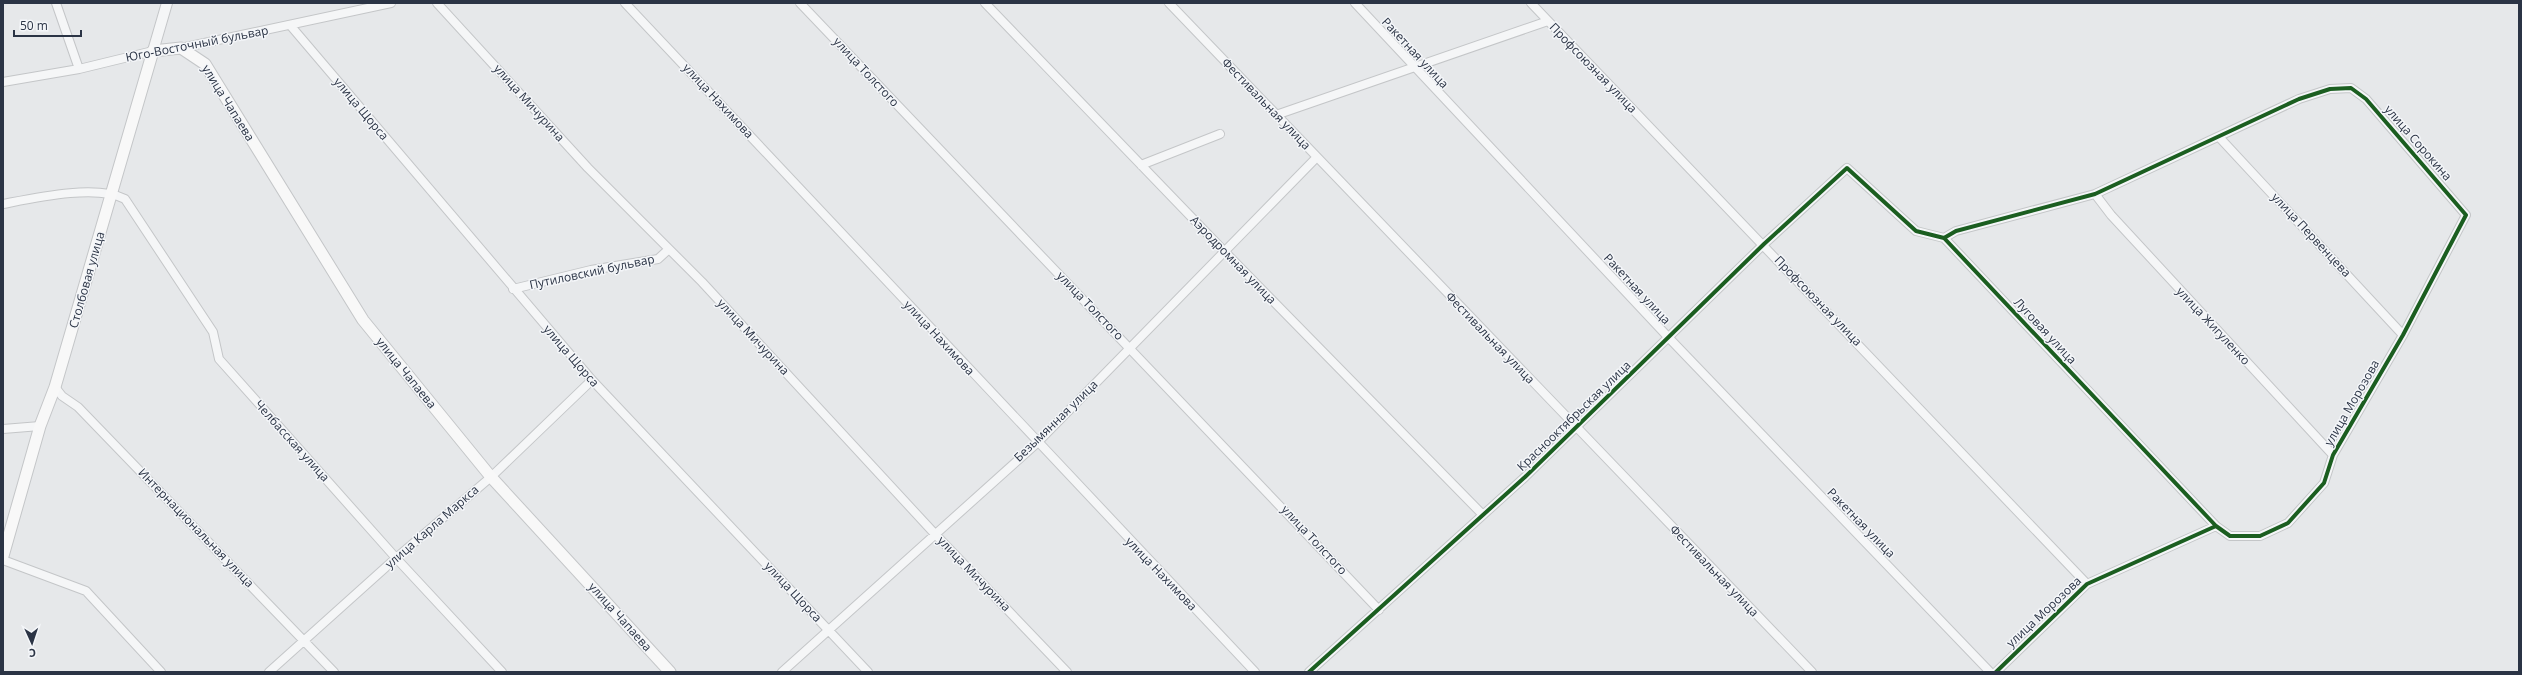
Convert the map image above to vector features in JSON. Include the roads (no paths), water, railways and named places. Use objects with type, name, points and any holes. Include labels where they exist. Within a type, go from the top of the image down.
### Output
[{"type":"main road","name":"Юго-Восточный бульвар","points":[[153,51],[182,48]]},
{"type":"main road","name":"улица Чапаева","points":[[182,48],[205,64],[363,320],[491,477],[670,672]]},
{"type":"main road","name":"Столбовая улица","points":[[3,556],[40,426],[55,387],[153,51]]},
{"type":"street","points":[[56,3],[79,69]]},
{"type":"street","name":"Столбовая улица","points":[[153,51],[167,3]]},
{"type":"street","name":"Юго-Восточный бульвар","points":[[182,48],[391,3]]},
{"type":"street","name":"улица Мичурина","points":[[437,3],[588,168],[669,249],[934,533],[1067,672]]},
{"type":"street","name":"улица Нахимова","points":[[625,3],[1037,443],[1255,672]]},
{"type":"street","name":"улица Толстого","points":[[800,3],[1131,348],[1379,610]]},
{"type":"street","name":"Аэродромная улица","points":[[984,3],[1225,252],[1484,515]]},
{"type":"street","name":"Фестивальная улица","points":[[1169,3],[1812,672]]},
{"type":"street","name":"Ракетная улица","points":[[1355,3],[1669,338],[1990,672]]},
{"type":"street","name":"Профсоюзная улица","points":[[1531,3],[1764,244],[2087,584]]},
{"type":"street","points":[[1276,115],[1414,66],[1548,21]]},
{"type":"street","name":"улица Щорса","points":[[290,25],[513,289],[592,380],[868,672]]},
{"type":"street","name":"Юго-Восточный бульвар","points":[[3,82],[79,69],[153,51]]},
{"type":"street","name":"улица Сорокина","points":[[2219,137],[2299,99],[2330,89],[2351,88],[2366,99],[2466,214]]},
{"type":"street","points":[[1141,165],[1220,134]]},
{"type":"street","points":[[1944,238],[1956,231],[2095,194],[2219,137]]},
{"type":"street","name":"улица Первенцева","points":[[2219,137],[2403,335]]},
{"type":"street","name":"Безымянная улица","points":[[782,672],[827,629],[1037,443],[1318,157]]},
{"type":"street","name":"Краснооктябрьская улица","points":[[1309,672],[1484,515],[1669,338],[1764,244],[1848,168],[1916,231],[1944,238]]},
{"type":"street","points":[[3,204],[46,195],[112,192]]},
{"type":"street","name":"Челбасская улица","points":[[112,192],[124,199],[213,332],[219,359],[396,558],[502,672]]},
{"type":"street","name":"улица Жигуленко","points":[[2095,194],[2116,221],[2334,455]]},
{"type":"street","name":"улица Морозова","points":[[1996,672],[2087,584],[2216,526],[2230,536],[2260,536],[2288,523],[2324,483],[2334,455],[2403,335],[2466,214]]},
{"type":"street","name":"Луговая улица","points":[[1944,238],[2216,526]]},
{"type":"street","name":"Путиловский бульвар","points":[[513,289],[591,270],[658,259],[669,249]]},
{"type":"street","name":"улица Карла Маркса","points":[[269,672],[396,558],[491,477],[592,380]]},
{"type":"street","name":"Интернациональная улица","points":[[55,387],[62,396],[78,407],[334,672]]},
{"type":"street","points":[[3,429],[40,426]]},
{"type":"street","points":[[3,560],[86,591],[161,672]]}]
